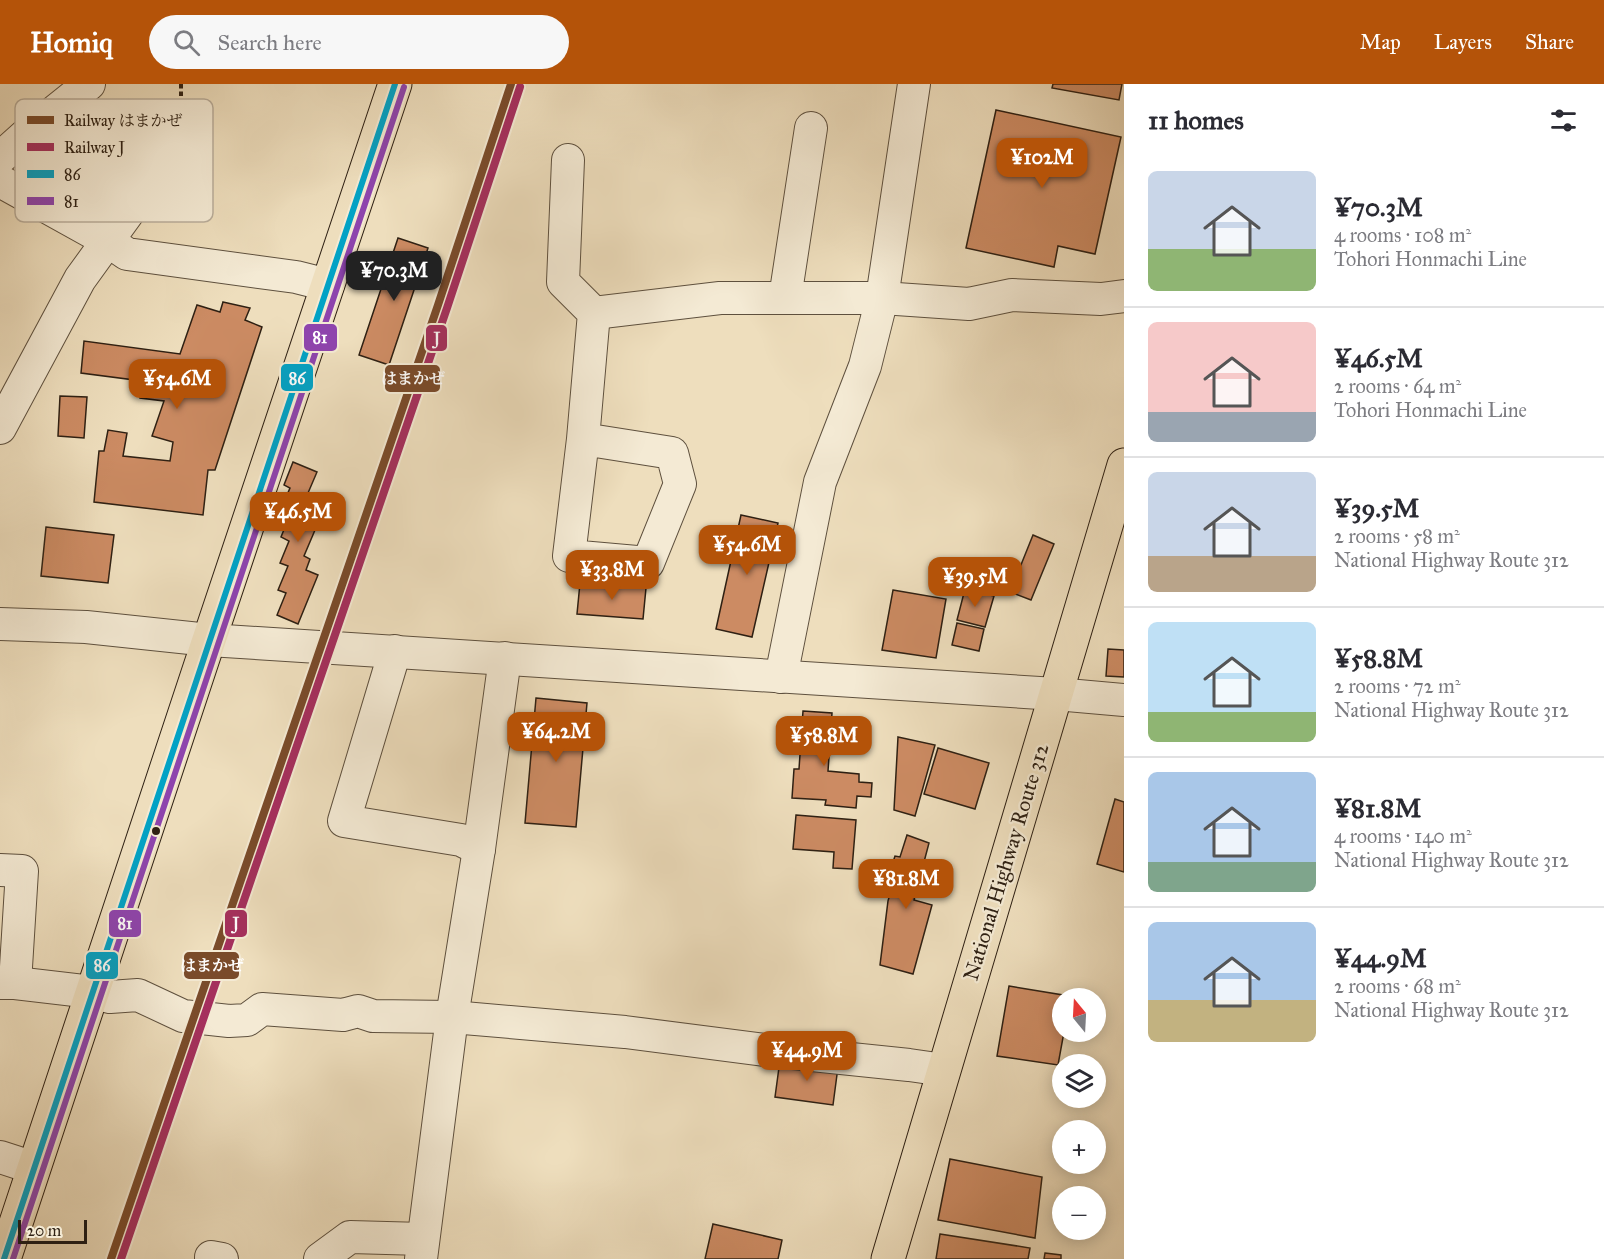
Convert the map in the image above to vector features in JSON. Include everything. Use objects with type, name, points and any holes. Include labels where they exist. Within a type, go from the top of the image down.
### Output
[{"type":"main road","points":[[4,1259],[395,84]]},
{"type":"main road","name":"National Highway Route 312","points":[[888,1259],[1124,465]]},
{"type":"street","points":[[70,99],[88,84]]},
{"type":"street","points":[[781,677],[820,482],[865,366],[882,298],[914,84]]},
{"type":"street","points":[[785,298],[811,128]]},
{"type":"street","points":[[0,158],[15,145]]},
{"type":"street","points":[[568,160],[563,282],[594,313],[583,439],[568,556],[648,563],[680,484],[672,453],[583,439]]},
{"type":"street","points":[[0,181],[15,189]]},
{"type":"street","points":[[74,222],[128,254],[296,277],[328,285]]},
{"type":"street","points":[[0,428],[80,279],[122,222]]},
{"type":"street","points":[[594,313],[720,298],[882,298],[969,304],[1012,295],[1101,299],[1124,296]]},
{"type":"street","points":[[0,624],[86,627],[209,640],[1124,700]]},
{"type":"street","points":[[395,651],[344,821],[461,840],[479,849]]},
{"type":"street","points":[[320,1259],[350,1237],[422,1249],[452,1017],[506,658]]},
{"type":"street","points":[[0,870],[22,871],[8,983],[92,992],[110,997],[138,995],[183,1016],[229,1021],[247,1020],[262,1009],[343,1015],[358,1011],[373,1016],[452,1017],[625,1032],[944,1070]]},
{"type":"street","points":[[0,1157],[34,1168]]},
{"type":"street","points":[[211,1259],[211,1257],[222,1259]]},
{"type":"building","points":[[1053,84],[1122,84],[1119,100],[1052,88]]},
{"type":"building","points":[[996,110],[1121,137],[1095,254],[1058,246],[1054,267],[966,248]]},
{"type":"building","points":[[398,238],[428,248],[389,365],[359,355]]},
{"type":"building","points":[[223,302],[250,308],[245,320],[262,327],[215,470],[208,470],[203,515],[94,502],[99,451],[104,451],[108,430],[127,433],[123,456],[170,461],[173,442],[152,436],[164,401],[140,398],[142,381],[81,373],[84,341],[180,354],[197,305],[220,312]]},
{"type":"building","points":[[60,396],[87,397],[84,438],[58,436]]},
{"type":"building","points":[[293,462],[317,472],[308,493],[317,497],[308,519],[318,523],[304,556],[310,559],[306,570],[318,575],[298,624],[277,615],[286,593],[278,590],[288,566],[280,563],[289,541],[281,537],[290,515],[280,511],[290,488],[284,485]]},
{"type":"building","points":[[741,515],[778,523],[752,637],[716,629]]},
{"type":"building","points":[[46,527],[114,535],[108,583],[41,576]]},
{"type":"building","points":[[1033,535],[1054,544],[1031,600],[1010,592]]},
{"type":"building","points":[[580,583],[646,588],[643,619],[577,614]]},
{"type":"building","points":[[965,589],[994,596],[985,627],[957,620]]},
{"type":"building","points":[[893,590],[946,599],[936,658],[882,650]]},
{"type":"building","points":[[957,623],[984,629],[979,651],[952,645]]},
{"type":"building","points":[[1108,649],[1124,650],[1124,677],[1106,676]]},
{"type":"building","points":[[536,698],[587,703],[576,827],[525,823]]},
{"type":"building","points":[[803,711],[832,713],[828,771],[859,774],[859,782],[872,783],[871,797],[857,796],[856,808],[825,805],[826,800],[792,798],[794,769],[799,769]]},
{"type":"building","points":[[898,737],[935,745],[915,816],[894,810]]},
{"type":"building","points":[[938,748],[989,763],[975,809],[924,794]]},
{"type":"building","points":[[1115,799],[1124,802],[1124,872],[1097,864]]},
{"type":"building","points":[[796,815],[856,820],[852,869],[833,868],[834,852],[793,849]]},
{"type":"building","points":[[907,835],[929,843],[914,900],[932,905],[913,974],[880,965],[888,901],[895,876],[889,874],[895,856],[900,857]]},
{"type":"building","points":[[1009,986],[1052,993],[1052,1042],[1062,1042],[1060,1054],[1052,1054],[1052,1064],[997,1056]]},
{"type":"building","points":[[780,1060],[838,1067],[833,1105],[775,1097]]},
{"type":"building","points":[[950,1159],[1042,1177],[1035,1238],[938,1220]]},
{"type":"building","points":[[713,1224],[782,1240],[778,1259],[705,1259]]},
{"type":"building","points":[[940,1234],[1030,1248],[1028,1259],[936,1259]]},
{"type":"building","points":[[1045,1253],[1061,1255],[1061,1259],[1044,1259]]},
{"type":"rail line","name":"はまかぜ","points":[[111,1259],[438,305],[511,84]]},
{"type":"rail line","name":"J","points":[[121,1259],[447,308],[520,87]]},
{"type":"transit line","name":"86","points":[[4,1259],[395,84]]},
{"type":"transit line","name":"81","points":[[13,1259],[404,87]]}]
